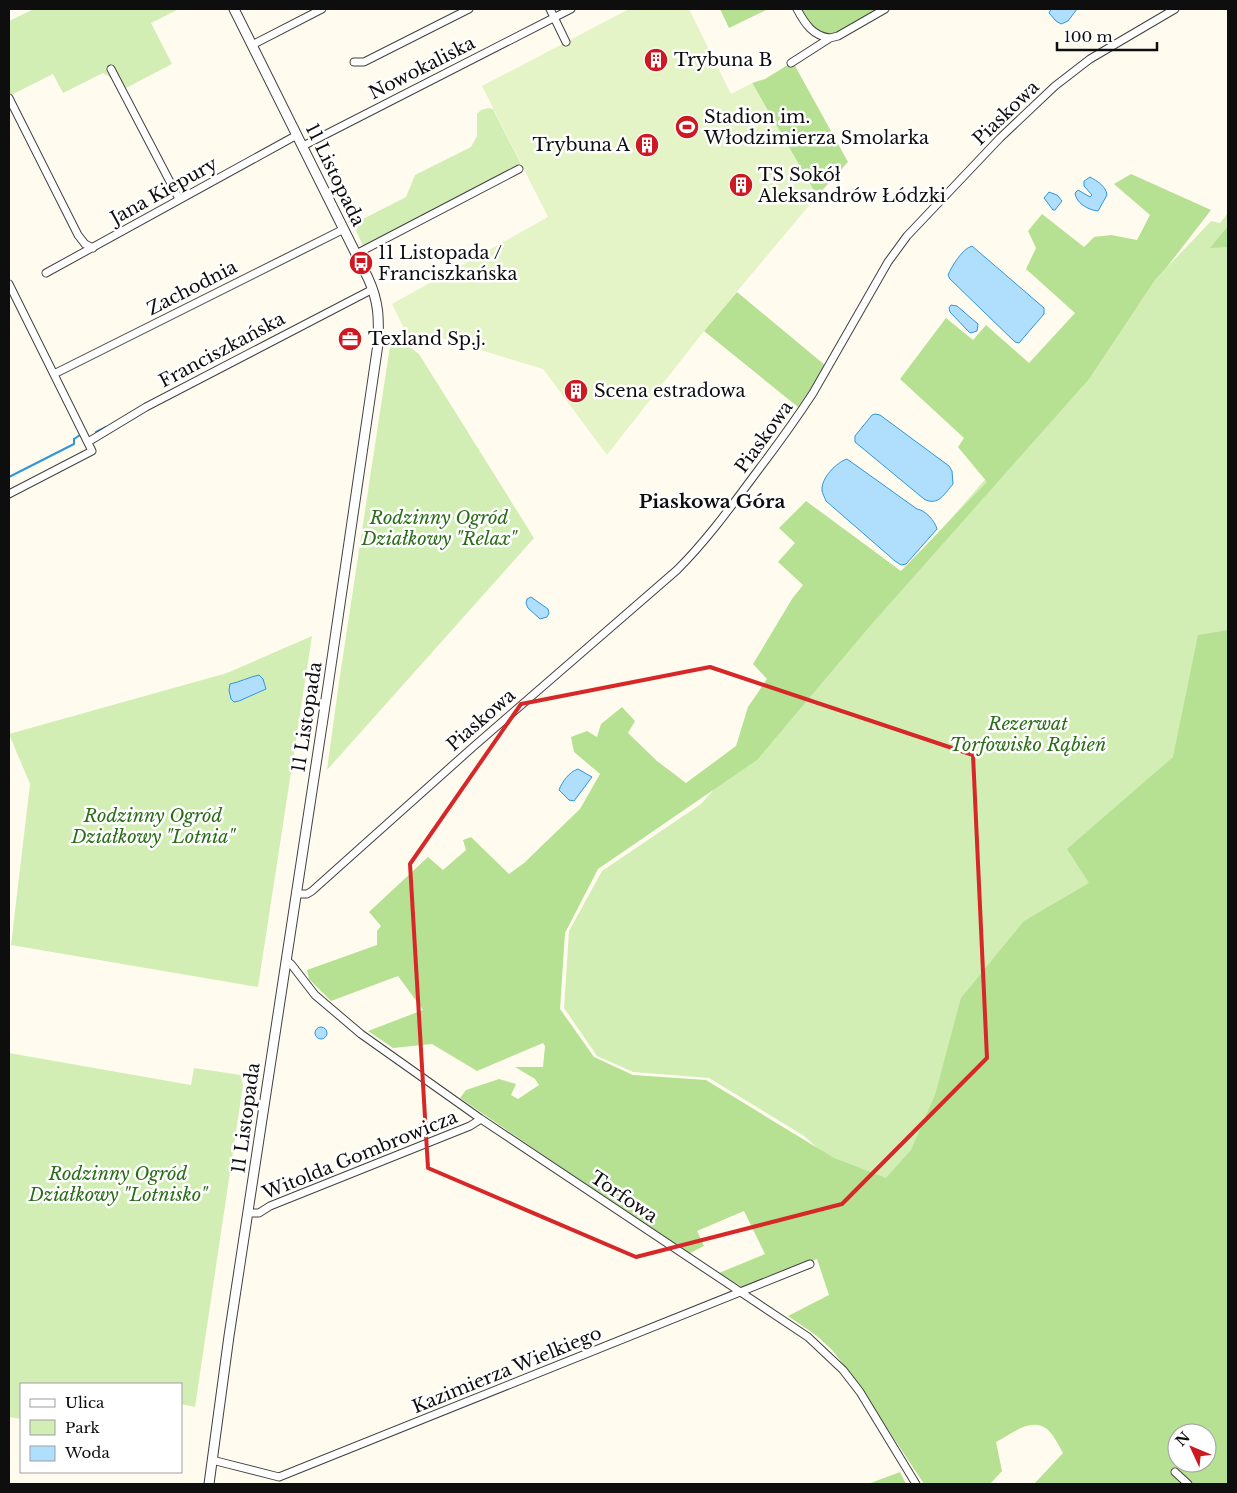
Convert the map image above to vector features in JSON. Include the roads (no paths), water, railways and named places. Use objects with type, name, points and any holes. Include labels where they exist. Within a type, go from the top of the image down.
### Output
[{"type":"street","name":"11 Listopada","points":[[209,1484],[229,1336],[378,344],[378,309],[373,289],[234,9]]},
{"type":"street","points":[[252,45],[322,9]]},
{"type":"street","points":[[354,62],[364,62],[469,9]]},
{"type":"street","points":[[550,9],[566,42]]},
{"type":"street","name":"Nowokaliska","points":[[303,146],[571,9]]},
{"type":"street","points":[[797,9],[814,32],[821,37],[830,38]]},
{"type":"street","points":[[790,63],[830,38],[838,36],[885,9]]},
{"type":"street","name":"Piaskowa","points":[[296,894],[307,894],[312,891],[480,740],[677,570],[695,552],[724,517],[799,414],[888,262],[907,236],[1000,138],[1055,86],[1090,59],[1175,9]]},
{"type":"street","points":[[112,69],[179,200]]},
{"type":"street","points":[[9,98],[78,235],[85,244],[93,248]]},
{"type":"street","name":"Jana Kiepury","points":[[46,273],[297,135]]},
{"type":"street","points":[[356,254],[519,169]]},
{"type":"street","name":"Zachodnia","points":[[54,374],[344,229]]},
{"type":"street","points":[[9,284],[92,451],[9,494]]},
{"type":"street","name":"Franciszkańska","points":[[88,442],[146,407],[373,289]]},
{"type":"street","name":"Torfowa","points":[[286,961],[291,964],[315,995],[361,1034],[481,1119],[808,1337],[843,1370],[869,1406],[916,1484]]},
{"type":"street","name":"Witolda Gombrowicza","points":[[248,1213],[259,1213],[270,1206],[470,1126],[481,1119]]},
{"type":"street","name":"Kazimierza Wielkiego","points":[[212,1460],[279,1477],[810,1264]]},
{"type":"street","points":[[1176,1473],[1188,1484]]},
{"type":"water","points":[[1051,9],[1077,9],[1068,21],[1061,24],[1049,13]]},
{"type":"water","points":[[1090,177],[1101,184],[1107,195],[1098,211],[1083,205],[1075,193],[1078,190],[1090,197],[1092,195],[1084,186],[1084,181]]},
{"type":"water","points":[[1049,192],[1057,195],[1062,201],[1055,210],[1044,198]]},
{"type":"water","points":[[972,246],[1044,308],[1044,314],[1019,343],[1015,342],[948,275],[961,254]]},
{"type":"water","points":[[951,305],[957,306],[978,324],[977,331],[969,332],[950,312],[949,308]]},
{"type":"water","points":[[872,415],[880,415],[949,466],[952,471],[953,484],[941,498],[933,501],[924,499],[855,442],[855,436]]},
{"type":"water","points":[[847,459],[929,516],[934,523],[937,529],[906,564],[901,565],[895,561],[826,501],[822,490],[824,481],[834,467]]},
{"type":"water","points":[[531,597],[548,609],[547,617],[540,619],[528,608],[527,599]]},
{"type":"water","points":[[259,675],[263,679],[266,689],[239,701],[234,702],[231,699],[230,684]]},
{"type":"water","points":[[578,769],[592,777],[574,801],[569,800],[559,790],[566,778]]},
{"type":"water","points":[[321,1027],[327,1033],[321,1039],[315,1033]]},
{"type":"waterway","points":[[96,432],[106,427]]},
{"type":"waterway","points":[[9,477],[74,444],[74,439],[80,435]]},
{"type":"place","name":"Trybuna B","points":[[656,60]]},
{"type":"place","name":"Stadion im. Włodzimierza Smolarka","points":[[687,127]]},
{"type":"place","name":"Trybuna A","points":[[647,145]]},
{"type":"place","name":"TS Sokół Aleksandrów Łódzki","points":[[741,185]]},
{"type":"place","name":"11 Listopada / Franciszkańska","points":[[361,263]]},
{"type":"place","name":"Texland Sp.j.","points":[[350,339]]},
{"type":"place","name":"Scena estradowa","points":[[576,391]]},
{"type":"district","name":"Piaskowa Góra","points":[[712,501]]},
{"type":"park label","name":"Rodzinny Ogród Działkowy \"Relax\"","points":[[439,528]]},
{"type":"park label","name":"Rezerwat Torfowisko Rąbień","points":[[1028,734]]},
{"type":"park label","name":"Rodzinny Ogród Działkowy \"Lotnia\"","points":[[153,826]]},
{"type":"park label","name":"Rodzinny Ogród Działkowy \"Lotnisko\"","points":[[118,1184]]}]
